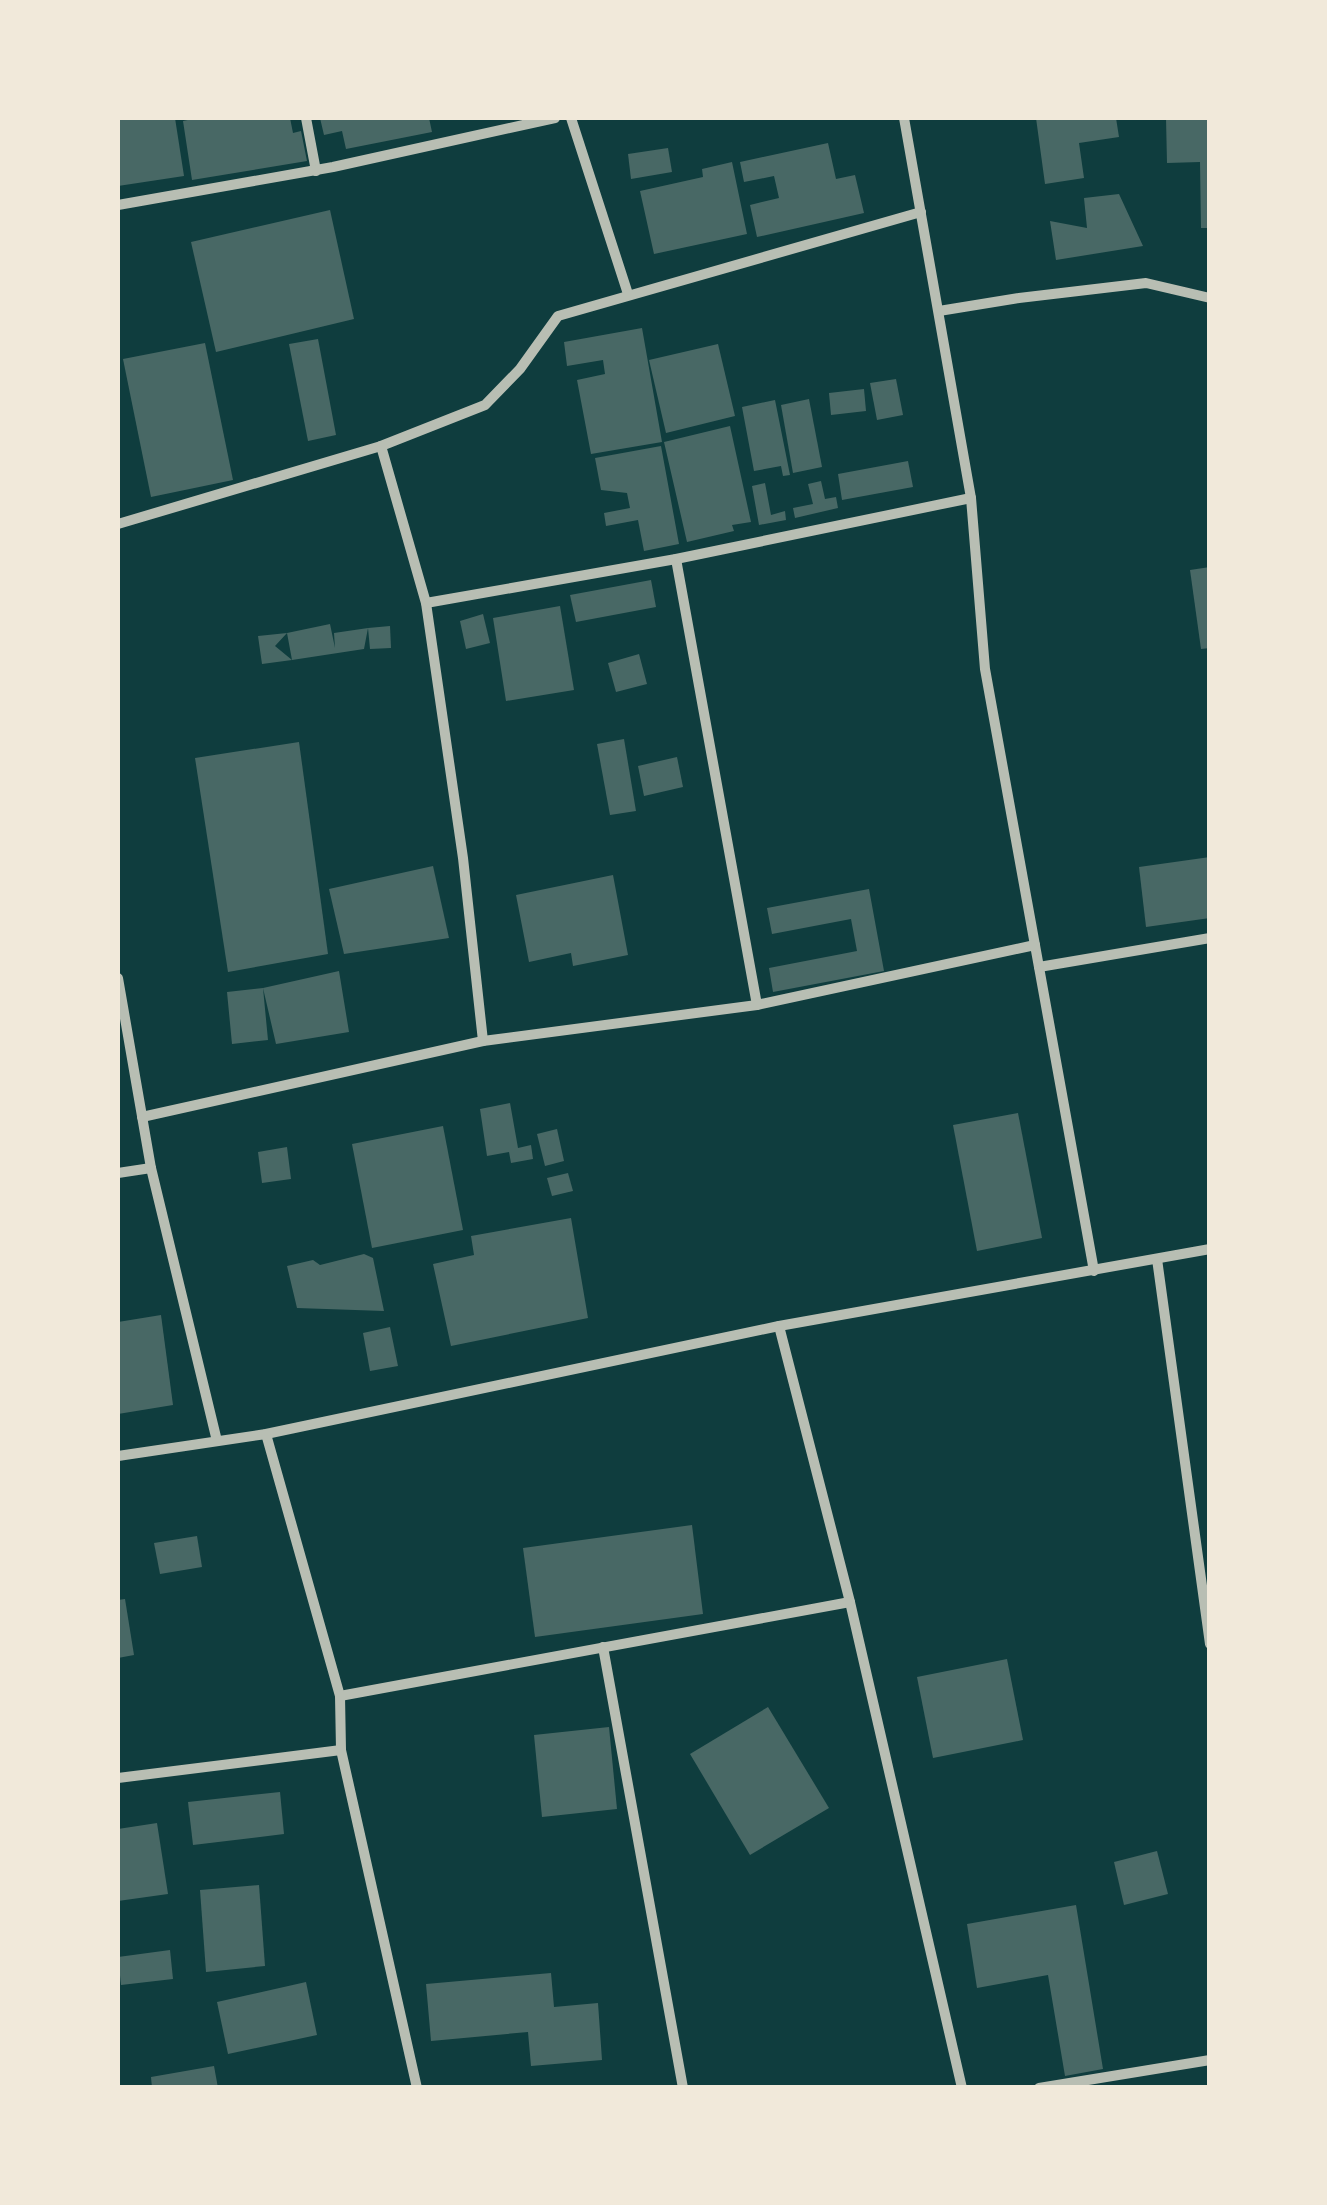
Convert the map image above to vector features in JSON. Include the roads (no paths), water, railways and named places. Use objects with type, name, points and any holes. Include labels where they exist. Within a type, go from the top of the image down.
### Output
[{"type":"street","points":[[306,118],[316,170]]},
{"type":"street","points":[[118,205],[316,170],[555,118]]},
{"type":"street","points":[[571,118],[628,294]]},
{"type":"street","points":[[904,118],[971,498],[986,669],[1094,1271]]},
{"type":"street","points":[[118,524],[381,446],[485,405],[520,369],[558,316],[921,212]]},
{"type":"street","points":[[939,312],[1146,283],[1210,298]]},
{"type":"street","points":[[381,446],[426,603],[463,858],[484,1041]]},
{"type":"street","points":[[426,603],[676,559],[971,498]]},
{"type":"street","points":[[676,559],[757,1004]]},
{"type":"street","points":[[1039,966],[1210,938]]},
{"type":"street","points":[[142,1117],[484,1041],[757,1004],[1035,945]]},
{"type":"street","points":[[118,978],[152,1168],[218,1441]]},
{"type":"street","points":[[118,1173],[152,1168]]},
{"type":"street","points":[[118,1456],[266,1434],[778,1326],[1210,1249]]},
{"type":"street","points":[[1157,1259],[1210,1644]]},
{"type":"street","points":[[778,1326],[850,1602],[962,2088]]},
{"type":"street","points":[[266,1434],[340,1696],[341,1750],[417,2088]]},
{"type":"street","points":[[340,1696],[850,1602]]},
{"type":"street","points":[[603,1647],[683,2088]]},
{"type":"street","points":[[118,1778],[341,1750]]},
{"type":"street","points":[[1039,2088],[1210,2060]]}]
